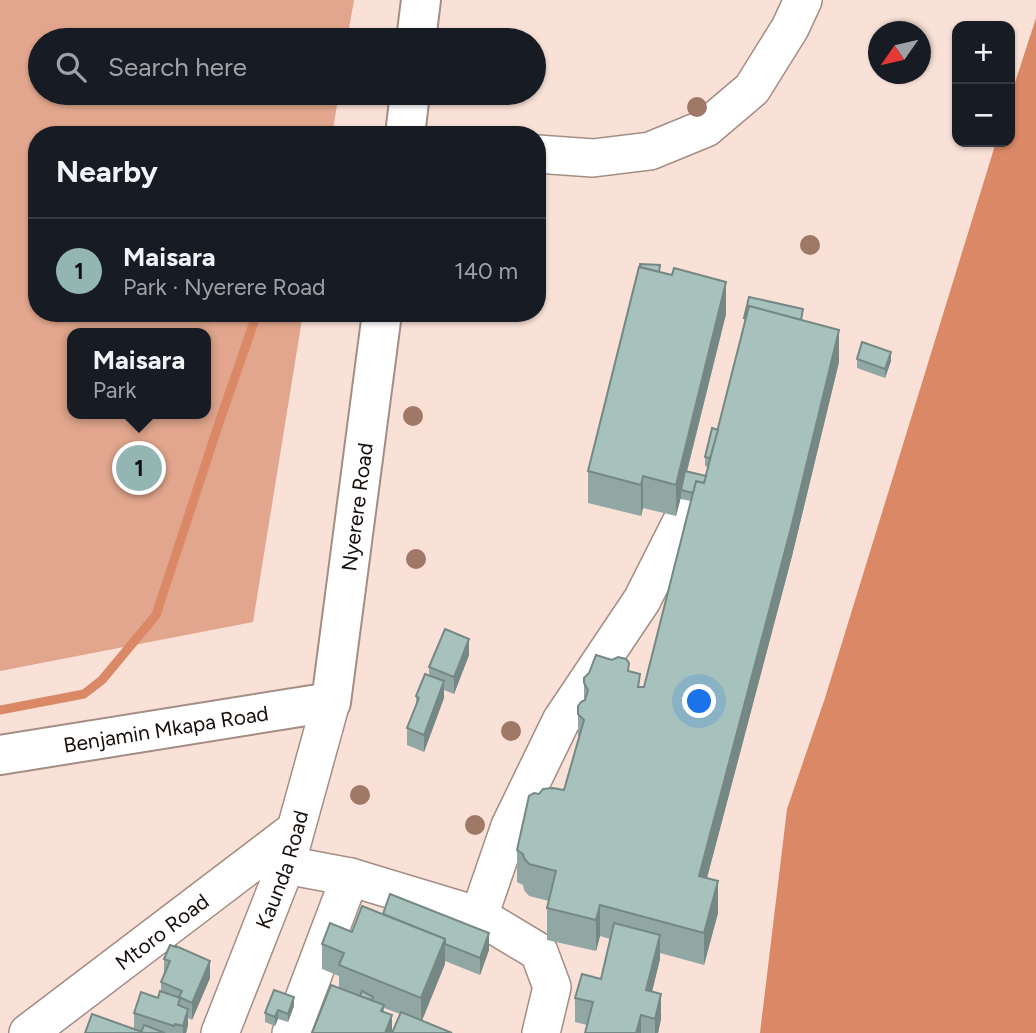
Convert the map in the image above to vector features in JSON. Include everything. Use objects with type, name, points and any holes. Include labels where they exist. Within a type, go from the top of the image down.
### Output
[{"type":"main road","points":[[418,28],[421,0]]},
{"type":"main road","points":[[406,126],[409,105]]},
{"type":"main road","name":"Nyerere Road","points":[[331,702],[381,322]]},
{"type":"main road","name":"Benjamin Mkapa Road","points":[[0,755],[331,702]]},
{"type":"street","points":[[546,155],[593,158],[650,151],[706,128],[752,89],[790,28],[803,0]]},
{"type":"street","points":[[479,916],[510,826],[561,721],[642,600],[686,513]]},
{"type":"street","name":"Kaunda Road","points":[[220,1033],[286,865],[331,702]]},
{"type":"street","name":"Mtoro Road","points":[[28,1033],[295,830]]},
{"type":"street","points":[[286,865],[350,877],[479,916],[539,952],[552,987],[541,1033]]},
{"type":"street","points":[[291,1033],[350,877]]},
{"type":"shaded area","points":[[0,0],[354,0],[349,28],[28,28],[28,105],[337,105],[334,126],[28,126],[28,322],[302,322],[253,622],[0,671]]},
{"type":"shaded area","points":[[1036,18],[1036,1033],[760,1033],[787,809],[825,698],[994,147],[1015,147],[1015,83]]},
{"type":"building","points":[[640,264],[660,265],[659,272],[640,267]]},
{"type":"building","points":[[639,267],[672,275],[674,268],[726,282],[676,485],[643,476],[641,485],[588,471]]},
{"type":"building","points":[[749,297],[803,309],[801,320],[749,306],[744,318]]},
{"type":"building","points":[[749,306],[839,330],[792,524],[699,876],[718,881],[704,933],[600,905],[596,920],[547,908],[556,871],[529,864],[517,850],[529,796],[539,794],[543,789],[564,790],[584,720],[578,714],[578,706],[585,700],[588,690],[584,678],[589,673],[596,655],[612,660],[618,657],[626,659],[629,663],[628,671],[640,674],[638,687],[644,687],[696,481],[704,483]]},
{"type":"building","points":[[862,342],[891,352],[885,369],[857,359]]},
{"type":"building","points":[[712,428],[718,430],[710,458],[705,457]]},
{"type":"building","points":[[685,471],[706,476],[704,483],[696,481],[693,493],[681,490]]},
{"type":"building","points":[[445,629],[469,639],[454,677],[429,667]]},
{"type":"building","points":[[425,674],[444,681],[424,735],[407,728]]},
{"type":"building","points":[[390,894],[489,933],[480,958],[445,944],[445,939],[383,914]]},
{"type":"building","points":[[362,906],[445,939],[421,998],[339,965],[344,953],[322,944],[330,923],[352,932]]},
{"type":"building","points":[[614,923],[660,935],[646,990],[661,994],[655,1019],[641,1015],[636,1033],[585,1033],[593,1002],[575,998],[582,974],[601,979]]},
{"type":"building","points":[[170,945],[210,961],[192,1003],[179,997],[182,991],[161,982],[170,961],[164,959]]},
{"type":"building","points":[[331,985],[384,1005],[381,1011],[392,1015],[385,1033],[312,1033]]},
{"type":"building","points":[[274,990],[294,997],[288,1014],[278,1010],[275,1017],[265,1013]]},
{"type":"building","points":[[160,991],[180,998],[178,1005],[188,1009],[183,1026],[174,1026],[134,1013],[141,992],[158,998]]},
{"type":"building","points":[[362,991],[373,997],[372,1000],[360,996]]},
{"type":"building","points":[[401,1012],[452,1033],[392,1033]]},
{"type":"building","points":[[92,1014],[145,1033],[85,1033]]},
{"type":"building","points":[[144,1025],[165,1033],[141,1032]]},
{"type":"waterway","points":[[0,710],[84,694],[102,680],[156,615],[254,322]]},
{"type":"place","name":"Maisara","points":[[139,468]]}]
